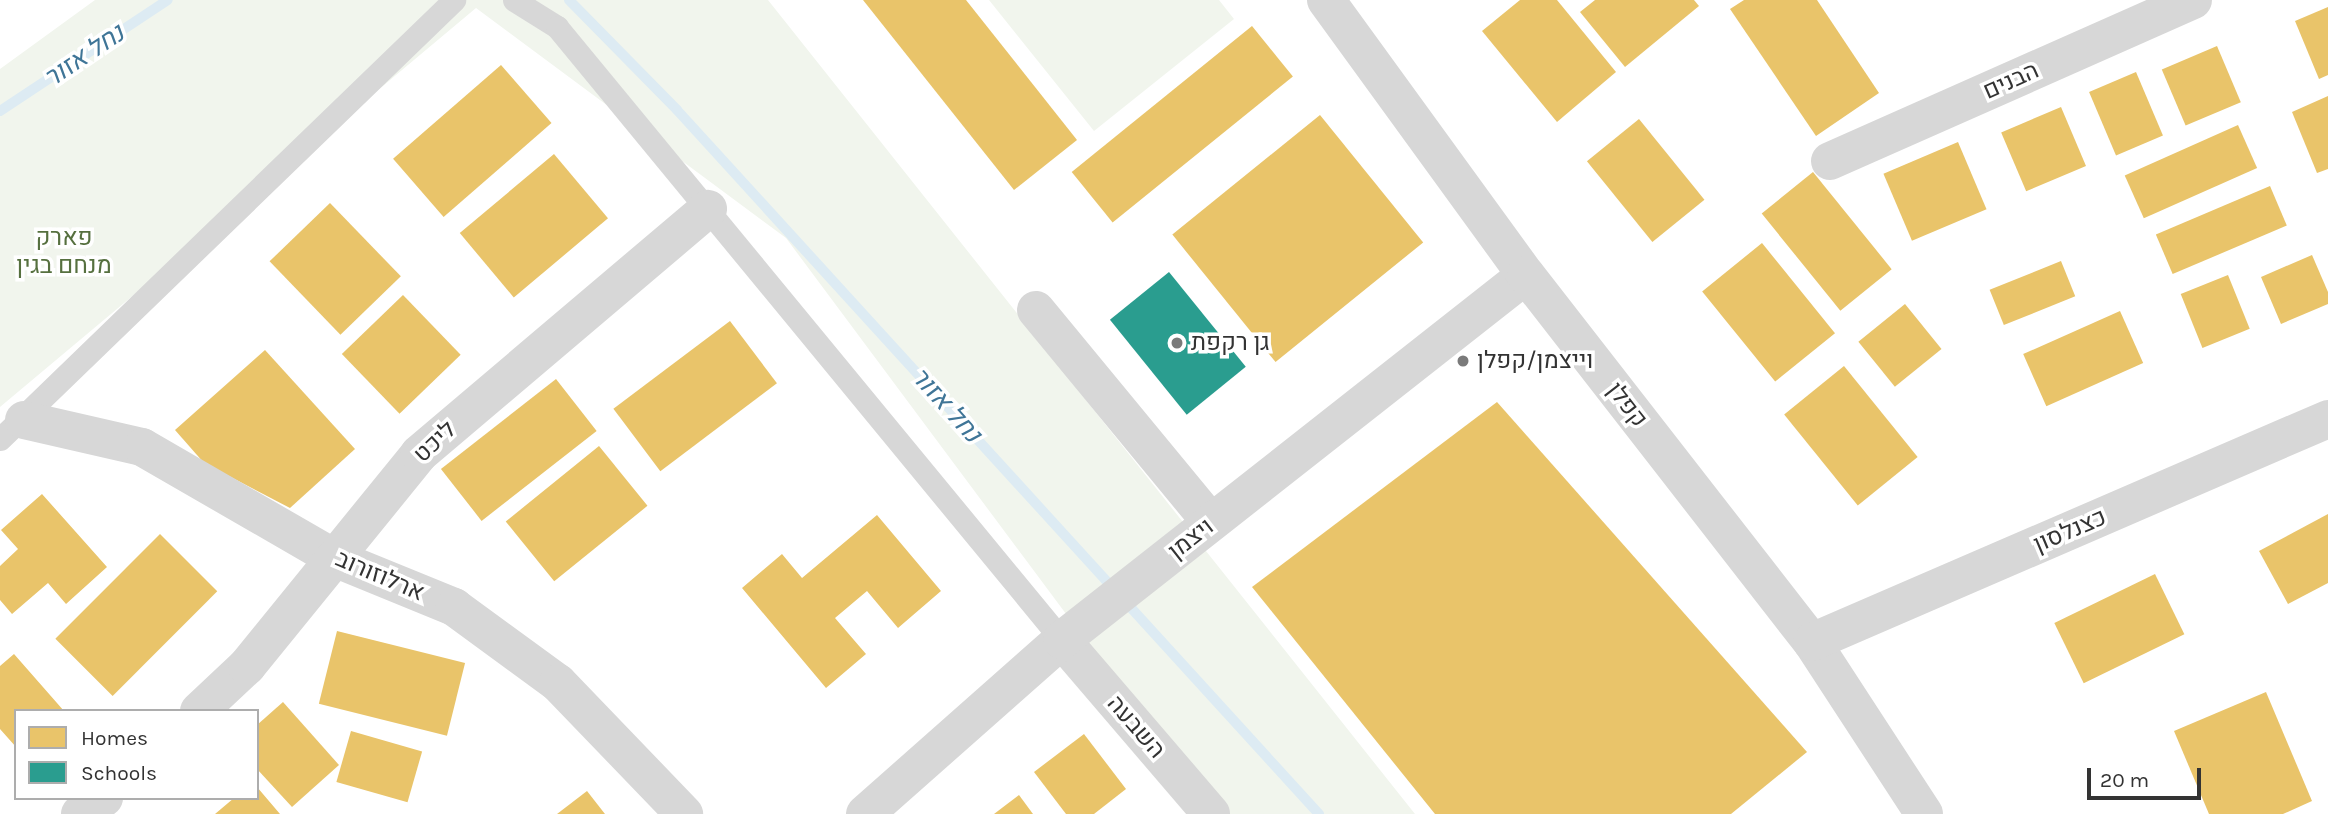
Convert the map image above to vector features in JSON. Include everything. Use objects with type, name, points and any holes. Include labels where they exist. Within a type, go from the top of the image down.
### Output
[{"type":"street","name":"קפלן","points":[[1326,0],[1526,275],[1812,642],[1924,814]]},
{"type":"street","name":"הבנים","points":[[1830,161],[2193,0]]},
{"type":"street","name":"ליכט","points":[[201,709],[247,667],[419,454],[708,209]]},
{"type":"street","name":"ויצמן","points":[[865,814],[1073,631],[1526,275]]},
{"type":"street","points":[[1036,310],[1211,522]]},
{"type":"street","name":"כצנלסון","points":[[1812,642],[2328,419]]},
{"type":"street","name":"ארלוזורוב","points":[[12,429],[142,447],[334,558],[454,607],[558,683],[684,814]]},
{"type":"street","name":"השבעה","points":[[1073,631],[1211,814]]},
{"type":"street","points":[[80,814],[101,800]]},
{"type":"lane","points":[[12,429],[454,0]]},
{"type":"lane","points":[[514,0],[557,27],[708,209],[1073,631]]},
{"type":"green space","name":"פארק מנחם בגין","points":[[95,0],[768,0],[1415,814],[1215,814],[786,238],[476,8],[0,407],[0,69]]},
{"type":"green space","points":[[989,0],[1219,0],[1234,19],[1094,131]]},
{"type":"building: Homes","points":[[863,0],[966,0],[1077,140],[1014,190]]},
{"type":"building: Homes","points":[[1520,0],[1557,0],[1616,72],[1557,122],[1482,31]]},
{"type":"building: Homes","points":[[1595,0],[1694,0],[1699,6],[1625,67],[1580,12]]},
{"type":"building: Homes","points":[[1744,0],[1817,0],[1879,93],[1816,136],[1730,9]]},
{"type":"building: Homes","points":[[2328,7],[2328,75],[2319,79],[2295,21]]},
{"type":"building: Homes","points":[[1252,26],[1293,77],[1113,223],[1072,172]]},
{"type":"building: Homes","points":[[2217,46],[2241,102],[2186,126],[2162,69]]},
{"type":"building: Homes","points":[[501,65],[552,123],[444,217],[393,159]]},
{"type":"building: Homes","points":[[2136,72],[2163,136],[2116,155],[2089,92]]},
{"type":"building: Homes","points":[[2328,96],[2328,169],[2317,173],[2292,112]]},
{"type":"building: Homes","points":[[2061,107],[2086,166],[2026,191],[2001,132]]},
{"type":"building: Homes","points":[[1320,115],[1423,242],[1276,362],[1172,235]]},
{"type":"building: Homes","points":[[1639,119],[1704,200],[1652,242],[1587,161]]},
{"type":"building: Homes","points":[[2238,125],[2257,168],[2144,218],[2125,175]]},
{"type":"building: Homes","points":[[1958,142],[1987,209],[1912,241],[1883,174]]},
{"type":"building: Homes","points":[[554,154],[608,218],[514,297],[460,233]]},
{"type":"building: Homes","points":[[1813,172],[1892,269],[1840,311],[1762,214]]},
{"type":"building: Homes","points":[[2270,186],[2287,226],[2173,274],[2156,234]]},
{"type":"building: Homes","points":[[330,203],[401,276],[340,335],[270,261]]},
{"type":"building: Homes","points":[[1762,243],[1835,333],[1775,382],[1702,291]]},
{"type":"building: Homes","points":[[2312,255],[2328,292],[2328,304],[2281,324],[2261,277]]},
{"type":"building: Homes","points":[[2061,261],[2075,296],[2004,325],[1990,290]]},
{"type":"building: Homes","points":[[2228,275],[2250,329],[2202,348],[2181,294]]},
{"type":"building: Homes","points":[[403,295],[461,355],[400,414],[342,354]]},
{"type":"building: Homes","points":[[1905,304],[1942,349],[1895,387],[1858,342]]},
{"type":"building: Homes","points":[[2120,311],[2143,363],[2046,406],[2023,354]]},
{"type":"building: Homes","points":[[730,321],[777,383],[660,471],[613,409]]},
{"type":"building: Homes","points":[[265,350],[355,449],[290,508],[204,463],[175,430]]},
{"type":"building: Homes","points":[[1844,366],[1918,457],[1858,505],[1784,414]]},
{"type":"building: Homes","points":[[556,379],[597,431],[482,521],[441,469]]},
{"type":"building: Homes","points":[[1497,402],[1807,752],[1731,814],[1435,814],[1252,587]]},
{"type":"building: Homes","points":[[599,446],[647,506],[554,581],[506,522]]},
{"type":"building: Homes","points":[[42,494],[107,567],[66,604],[48,583],[12,614],[0,600],[0,566],[18,549],[1,530]]},
{"type":"building: Homes","points":[[2328,514],[2328,583],[2288,604],[2259,551]]},
{"type":"building: Homes","points":[[877,515],[941,591],[898,628],[867,591],[835,618],[866,654],[826,688],[742,588],[782,554],[802,578]]},
{"type":"building: Homes","points":[[160,534],[217,591],[113,696],[55,639]]},
{"type":"building: Homes","points":[[2155,574],[2184,634],[2084,683],[2054,623]]},
{"type":"building: Homes","points":[[337,631],[465,663],[447,736],[319,704]]},
{"type":"building: Homes","points":[[14,654],[62,709],[14,709],[14,745],[0,729],[0,666]]},
{"type":"building: Homes","points":[[2266,692],[2312,801],[2283,814],[2209,814],[2174,731]]},
{"type":"building: Homes","points":[[283,702],[339,765],[292,807],[259,771],[259,723]]},
{"type":"building: Homes","points":[[351,731],[422,751],[408,802],[336,782]]},
{"type":"building: Homes","points":[[1084,734],[1126,789],[1094,814],[1066,814],[1034,772]]},
{"type":"building: Homes","points":[[259,789],[280,814],[215,814],[232,800],[259,800]]},
{"type":"building: Homes","points":[[587,791],[605,814],[557,814]]},
{"type":"building: Homes","points":[[1019,795],[1033,814],[994,814]]},
{"type":"building: Schools","name":"גן רקפת","points":[[1169,272],[1246,367],[1187,415],[1110,320]]},
{"type":"waterway","name":"נחל אזור","points":[[0,111],[168,0]]},
{"type":"waterway","name":"נחל אזור","points":[[569,0],[677,110],[1319,814]]},
{"type":"place","name":"גן רקפת","points":[[1177,343]]},
{"type":"place","name":"וייצמן/קפלן","points":[[1463,361]]}]
